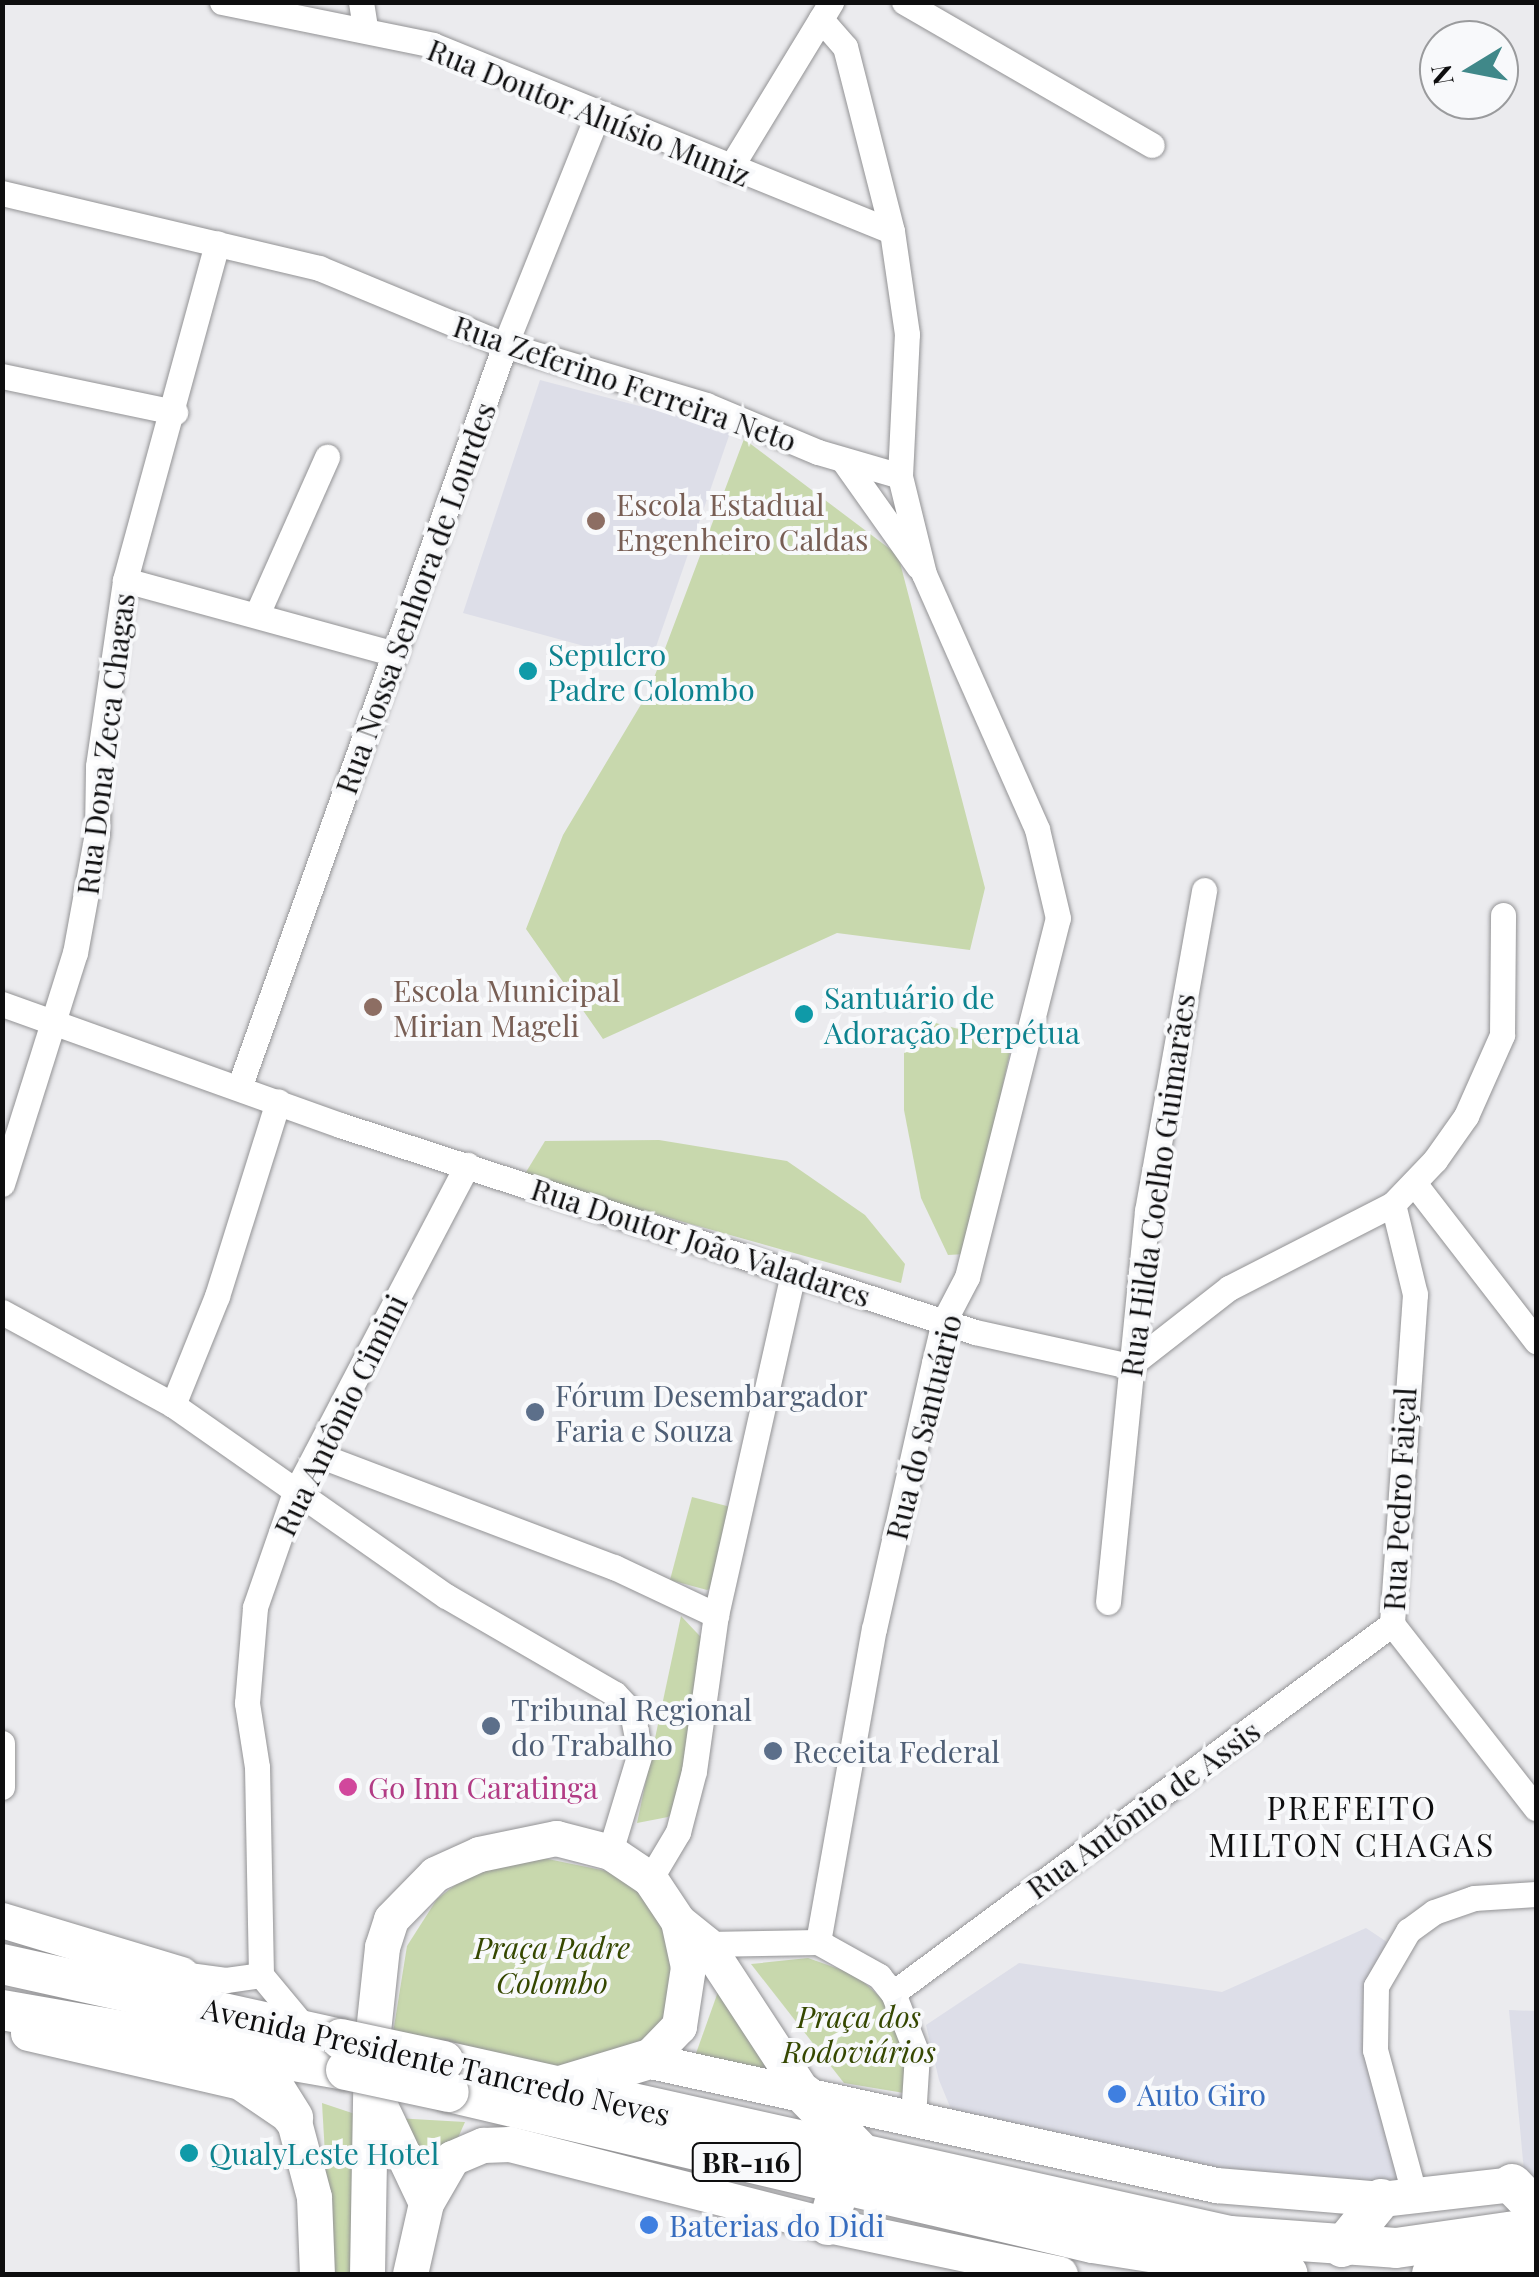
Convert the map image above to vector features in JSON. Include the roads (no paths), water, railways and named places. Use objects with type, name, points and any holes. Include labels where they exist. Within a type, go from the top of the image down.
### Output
[{"type":"highway","name":"Avenida Presidente Tancredo Neves","points":[[2,1964],[192,1990],[342,2058]]},
{"type":"highway","name":"Avenida Presidente Tancredo Neves","points":[[2,2010],[234,2047],[342,2058],[551,2089],[852,2170]]},
{"type":"highway","points":[[234,2047],[272,2084],[293,2118]]},
{"type":"highway","points":[[551,2089],[646,2060]]},
{"type":"highway","name":"Avenida Presidente Tancredo Neves","points":[[446,2076],[1045,2212]]},
{"type":"highway","points":[[804,2094],[852,2170],[828,2225]]},
{"type":"highway","points":[[1342,2247],[1398,2198]]},
{"type":"highway","name":"BR-116","points":[[1045,2212],[1342,2247],[1432,2246],[1536,2228]]},
{"type":"highway","name":"BR-116","points":[[1045,2212],[1288,2274]]},
{"type":"highway","points":[[1432,2274],[1536,2265]]},
{"type":"main road","points":[[367,2274],[371,2204],[342,2058],[374,1990],[391,1919],[435,1874],[479,1854],[556,1838],[610,1852],[650,1879],[678,1921],[706,1944],[804,2094]]},
{"type":"main road","name":"Avenida Presidente Tancredo Neves","points":[[2,1920],[192,1990]]},
{"type":"main road","points":[[646,2060],[679,2026],[687,1999],[678,1921]]},
{"type":"main road","name":"Avenida Presidente Tancredo Neves","points":[[2,2027],[240,2082],[293,2118]]},
{"type":"main road","points":[[342,2058],[420,2199],[410,2274]]},
{"type":"main road","name":"Avenida Presidente Tancredo Neves","points":[[646,2060],[1216,2185],[1398,2198],[1528,2192]]},
{"type":"main road","points":[[293,2118],[314,2197],[317,2274]]},
{"type":"main road","points":[[371,2204],[398,2233],[452,2158],[496,2143],[828,2225],[1047,2272]]},
{"type":"main road","points":[[371,2204],[396,2174],[420,2199]]},
{"type":"street","name":"Rua Doutor Aluísio Muniz","points":[[222,2],[363,15],[729,170],[892,231]]},
{"type":"street","points":[[904,2],[1152,144]]},
{"type":"street","points":[[729,170],[826,10]]},
{"type":"street","points":[[826,10],[845,47],[892,231],[907,334],[900,476],[924,574]]},
{"type":"street","name":"Rua Nossa Senhora de Lourdes","points":[[240,1084],[505,345],[598,114]]},
{"type":"street","name":"Rua Zeferino Ferreira Neto","points":[[2,192],[320,268],[505,345],[706,405],[844,460],[900,476]]},
{"type":"street","name":"Rua Dona Zeca Chagas","points":[[2,1184],[54,1022],[93,864],[98,766],[124,580],[175,412],[217,244]]},
{"type":"street","points":[[2,376],[175,412]]},
{"type":"street","points":[[258,612],[327,456]]},
{"type":"street","points":[[844,460],[924,574]]},
{"type":"street","name":"Rua do Santuário","points":[[818,1942],[874,1629],[944,1321],[966,1278],[1058,918],[1037,829],[924,574]]},
{"type":"street","points":[[124,580],[258,612],[395,654]]},
{"type":"street","name":"Rua Hilda Coelho Guimarães","points":[[1108,1602],[1147,1211],[1204,890]]},
{"type":"street","points":[[1129,1366],[1229,1288],[1393,1204],[1414,1183],[1466,1116],[1502,1035],[1503,915]]},
{"type":"street","name":"Rua Doutor João Valadares","points":[[2,1004],[467,1166],[944,1321],[1129,1366]]},
{"type":"street","points":[[173,1405],[217,1296],[278,1101]]},
{"type":"street","name":"Rua Antônio Cimini","points":[[261,1975],[257,1767],[247,1703],[255,1606],[294,1495],[467,1166]]},
{"type":"street","points":[[1414,1183],[1536,1341]]},
{"type":"street","name":"Rua Pedro Faiçal","points":[[1393,1204],[1415,1294],[1392,1624],[1536,1808]]},
{"type":"street","points":[[650,1879],[678,1832],[694,1770],[716,1615],[793,1272]]},
{"type":"street","points":[[2,1312],[173,1405],[294,1495],[446,1596],[615,1694],[632,1712],[640,1753],[610,1852]]},
{"type":"street","points":[[316,1454],[614,1567],[716,1615]]},
{"type":"street","name":"Rua Antônio de Assis","points":[[894,1993],[1392,1624]]},
{"type":"street","points":[[2,1743],[2,1788]]},
{"type":"street","points":[[1398,2198],[1374,2050],[1376,1986],[1408,1931],[1434,1912],[1474,1898],[1536,1894]]},
{"type":"street","points":[[706,1944],[818,1942],[858,1959],[894,1993],[917,2054],[913,2118]]},
{"type":"street","points":[[192,1990],[261,1975],[342,2058]]},
{"type":"place","name":"Escola Estadual Engenheiro Caldas","points":[[596,521]]},
{"type":"place","name":"Sepulcro Padre Colombo","points":[[528,671]]},
{"type":"place","name":"Escola Municipal Mirian Mageli","points":[[373,1007]]},
{"type":"place","name":"Santuário de Adoração Perpétua","points":[[804,1014]]},
{"type":"place","name":"Fórum Desembargador Faria e Souza","points":[[535,1412]]},
{"type":"place","name":"Tribunal Regional do Trabalho","points":[[491,1726]]},
{"type":"place","name":"Receita Federal","points":[[773,1751]]},
{"type":"place","name":"Go Inn Caratinga","points":[[348,1787]]},
{"type":"place","name":"Auto Giro","points":[[1117,2094]]},
{"type":"place","name":"QualyLeste Hotel","points":[[189,2153]]},
{"type":"place","name":"Baterias do Didi","points":[[649,2225]]},
{"type":"district","name":"PREFEITO MILTON CHAGAS","points":[[1352,1826]]},
{"type":"park label","name":"Praça Padre Colombo","points":[[552,1964]]},
{"type":"park label","name":"Praça dos Rodoviários","points":[[859,2033]]}]
